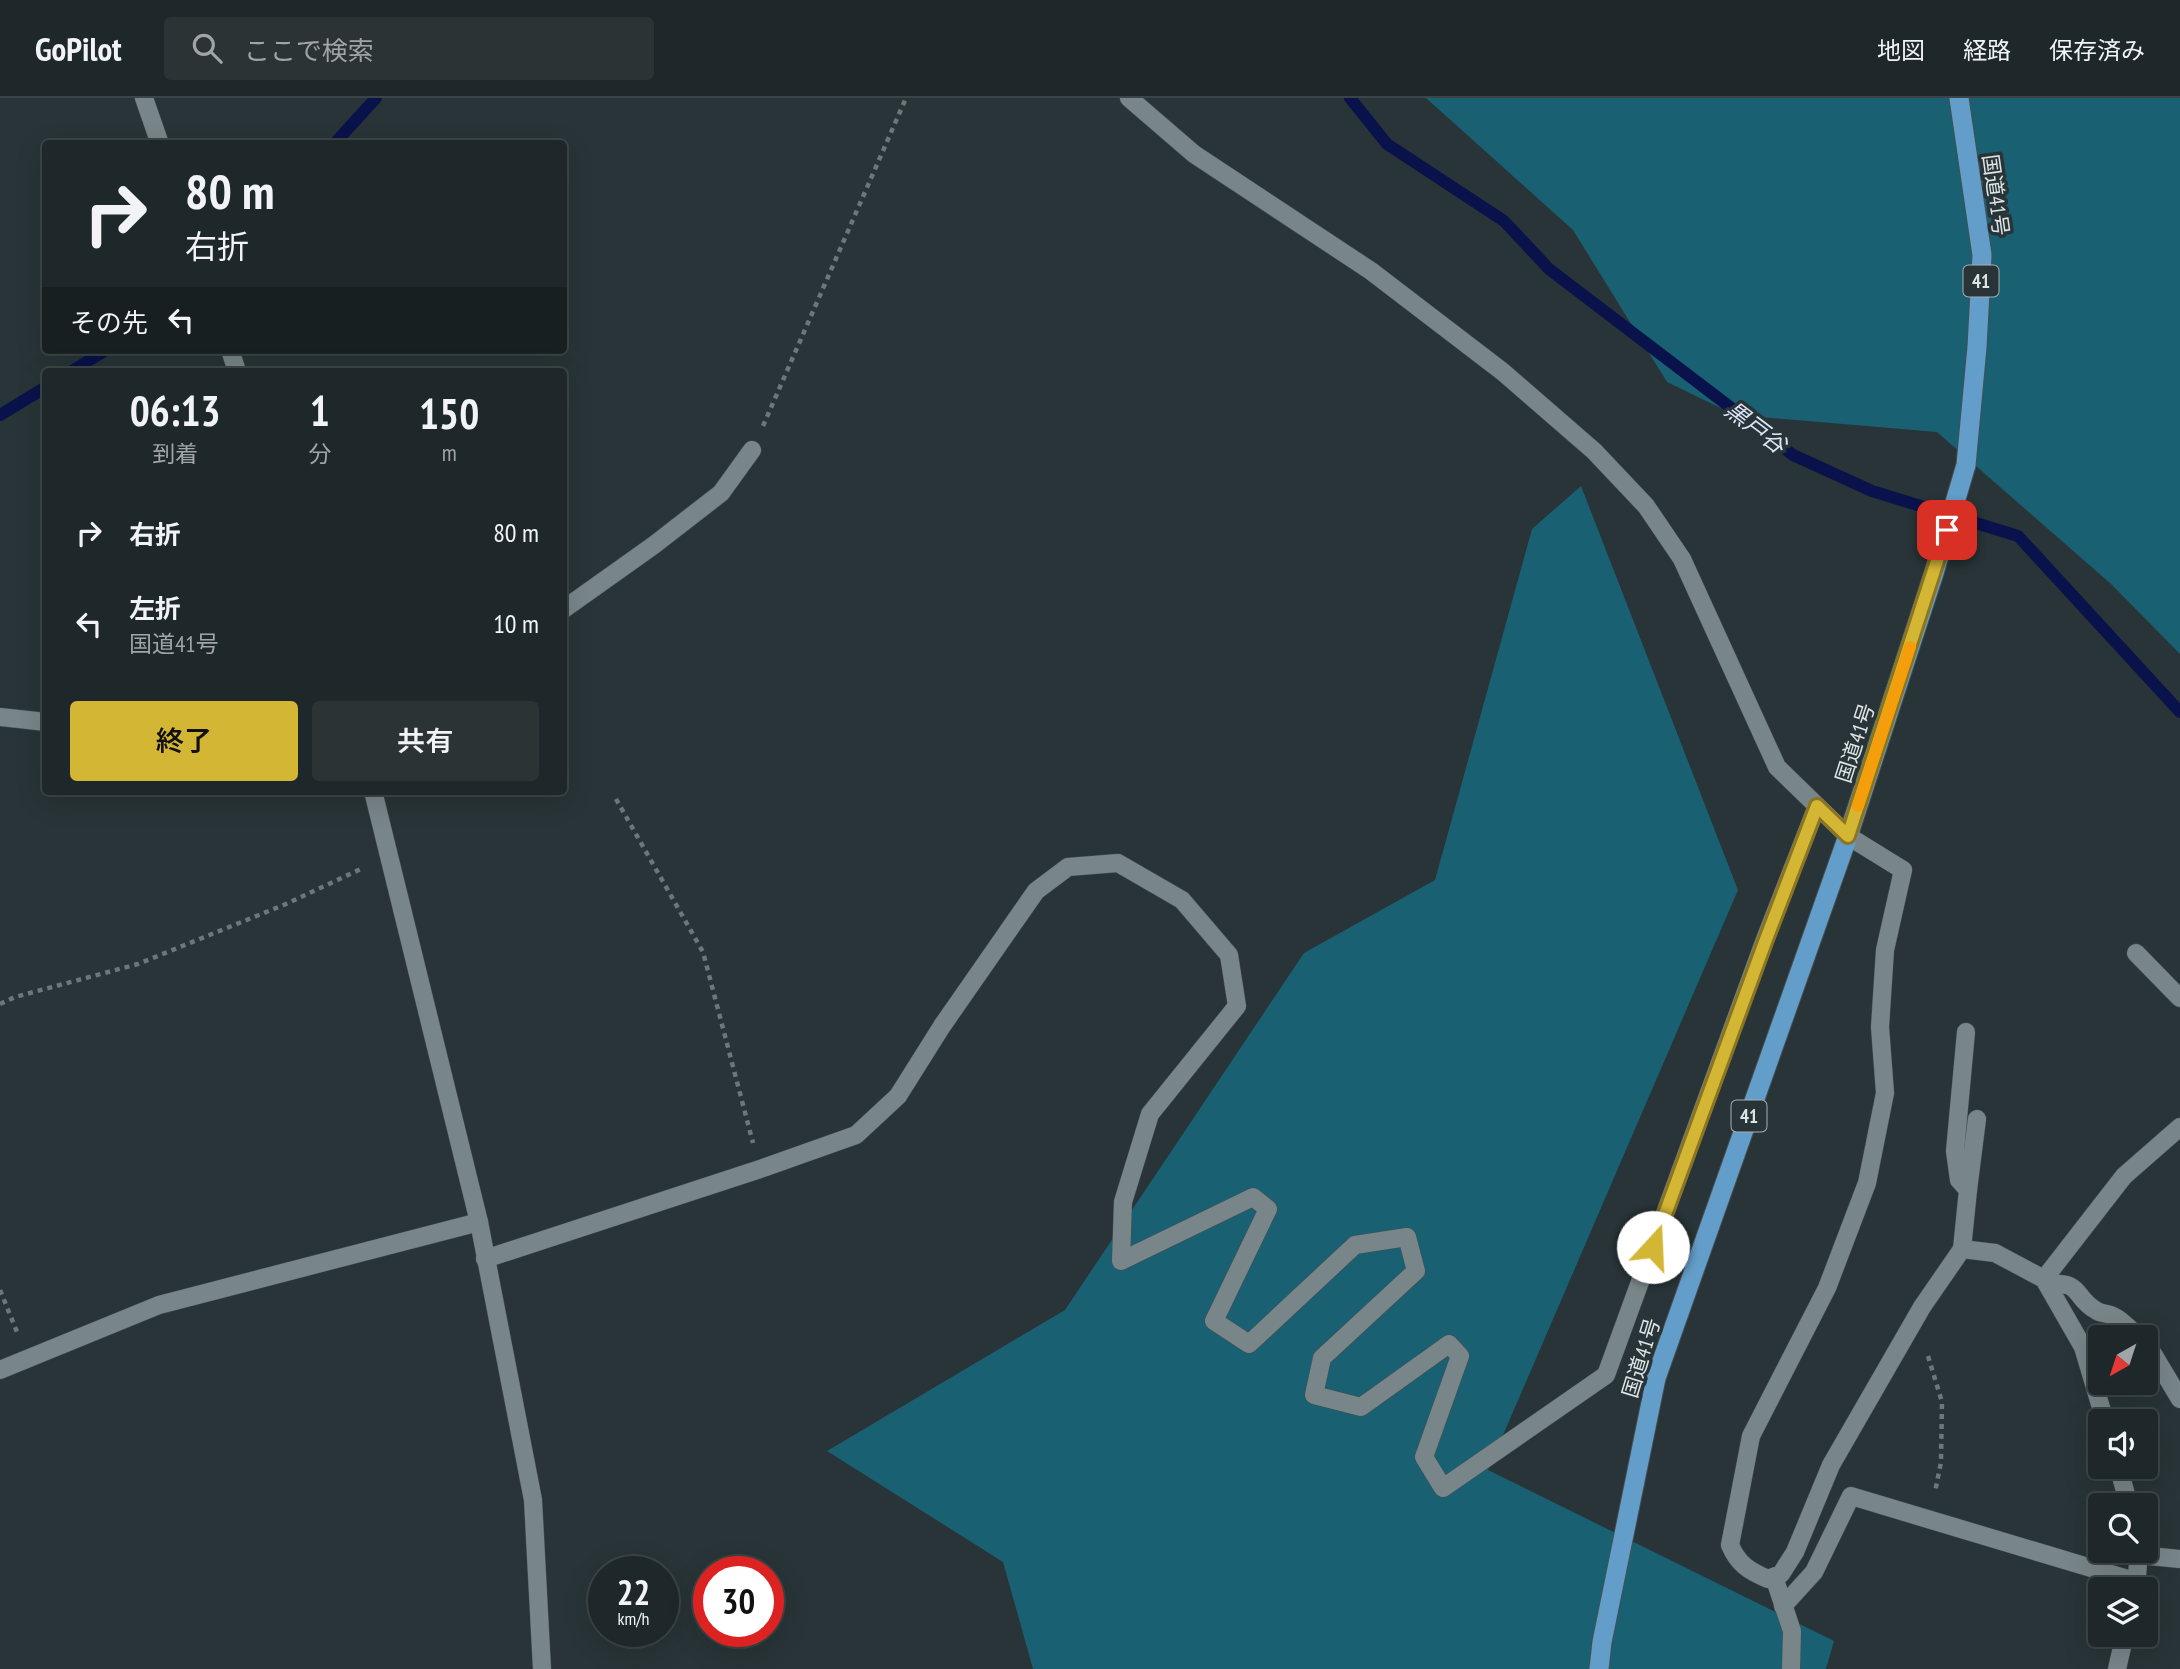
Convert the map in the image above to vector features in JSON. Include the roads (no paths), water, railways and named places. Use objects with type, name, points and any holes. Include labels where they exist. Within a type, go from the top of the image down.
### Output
[{"type":"highway","name":"国道41号","points":[[1599,1669],[1602,1642],[1656,1378],[1848,836],[1934,573],[1966,465],[1978,346],[1982,255],[1959,98]]},
{"type":"street","points":[[144,98],[159,140]]},
{"type":"street","points":[[1129,98],[1194,154],[1371,271],[1503,372],[1594,451],[1646,506],[1682,559],[1777,767],[1848,836],[1903,870],[1885,950],[1880,1027],[1885,1093],[1867,1183],[1827,1288],[1751,1436],[1730,1545],[1736,1559],[1749,1572],[1768,1579],[1781,1574],[1795,1552],[1831,1465],[1916,1317],[1962,1249],[1977,1119]]},
{"type":"street","points":[[567,606],[654,545],[721,493],[752,450]]},
{"type":"street","points":[[0,717],[42,722]]},
{"type":"street","points":[[374,795],[479,1222],[533,1500],[542,1669]]},
{"type":"street","points":[[485,1259],[856,1135],[898,1096],[942,1026],[1036,891],[1068,867],[1118,863],[1182,900],[1229,956],[1237,1006],[1150,1114],[1123,1202],[1121,1261],[1253,1197],[1268,1209],[1214,1321],[1249,1344],[1355,1245],[1407,1237],[1416,1271],[1322,1358],[1314,1395],[1362,1407],[1449,1345],[1460,1356],[1424,1457],[1443,1488],[1606,1375],[1817,806]]},
{"type":"street","points":[[2136,953],[2180,998]]},
{"type":"street","points":[[1966,1032],[1955,1151],[1959,1180],[1968,1190]]},
{"type":"street","points":[[2045,1282],[2124,1177],[2180,1127]]},
{"type":"street","points":[[0,1370],[159,1305],[479,1222]]},
{"type":"street","points":[[1962,1249],[1995,1253],[2045,1282],[2063,1283],[2074,1288],[2099,1313],[2113,1316],[2124,1325]]},
{"type":"street","points":[[2045,1282],[2083,1348],[2101,1409]]},
{"type":"street","points":[[2158,1361],[2180,1399]]},
{"type":"street","points":[[1783,1606],[1814,1572],[1851,1496],[2109,1577]]},
{"type":"street","points":[[2158,1556],[2180,1559]]},
{"type":"street","points":[[1774,1577],[1791,1631],[1791,1669]]},
{"type":"street","points":[[2116,1669],[2122,1647]]},
{"type":"waterway","points":[[338,140],[376,98]]},
{"type":"waterway","name":"黒戸谷","points":[[1350,98],[1387,144],[1504,221],[1549,269],[1793,455],[1872,491],[2018,536],[2180,712]]},
{"type":"waterway","points":[[77,368],[100,354]]},
{"type":"waterway","points":[[0,415],[42,389]]}]
